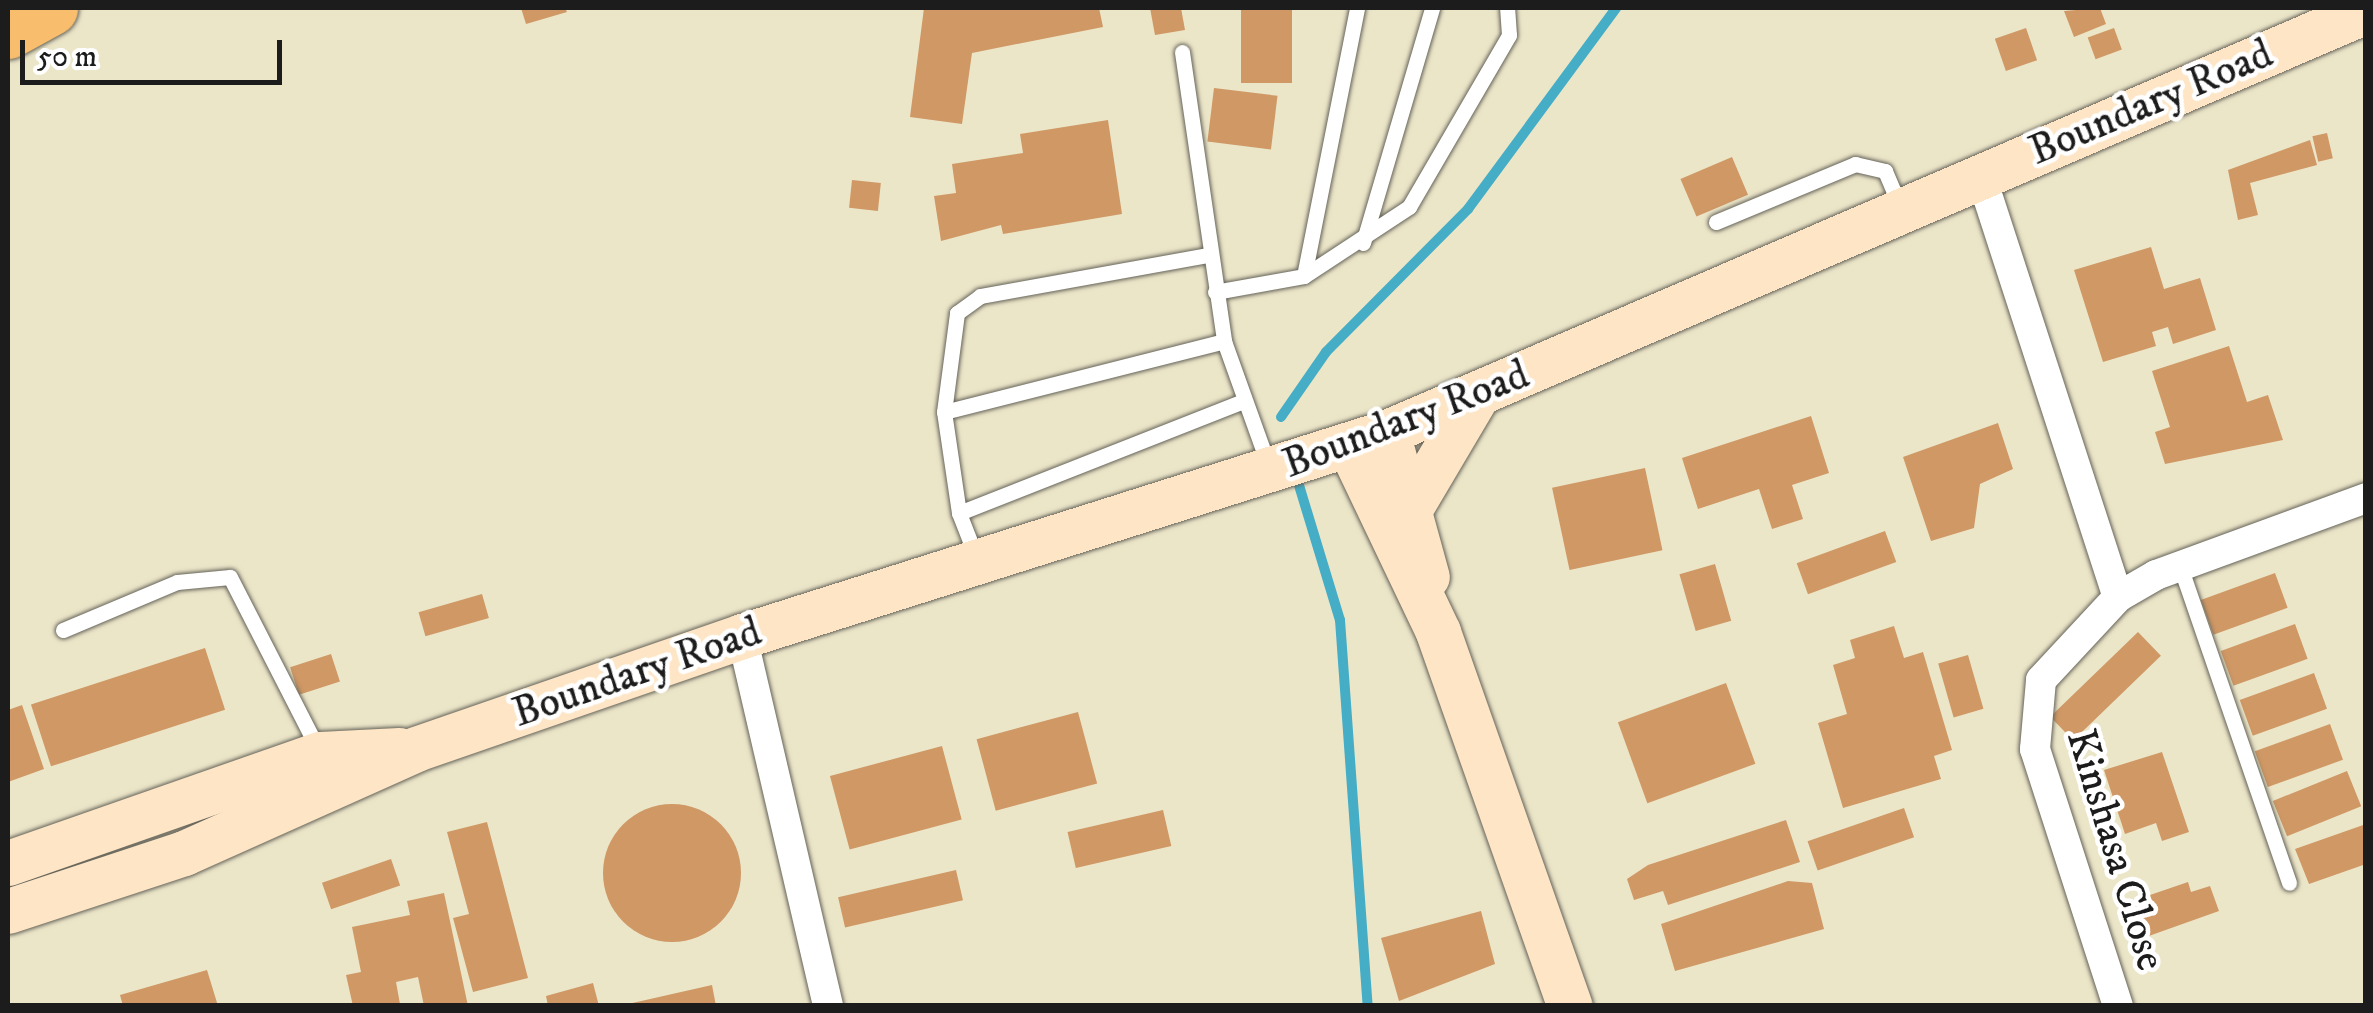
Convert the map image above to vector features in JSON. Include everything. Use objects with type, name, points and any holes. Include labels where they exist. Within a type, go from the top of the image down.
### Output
[{"type":"highway","points":[[8,31],[50,8]]},
{"type":"main road","name":"Boundary Road","points":[[8,862],[416,749],[742,636],[1368,439],[1903,216],[1982,176],[2366,11]]},
{"type":"main road","points":[[1394,507],[1477,395]]},
{"type":"main road","points":[[1368,439],[1570,1006]]},
{"type":"main road","points":[[1286,467],[1394,507]]},
{"type":"main road","name":"Boundary Road","points":[[8,911],[329,772]]},
{"type":"street","points":[[1982,176],[2118,597]]},
{"type":"street","name":"Kinshasa Close","points":[[2118,1006],[2032,714],[2041,680],[2118,597],[2180,566],[2366,498]]},
{"type":"street","points":[[742,636],[828,1006]]},
{"type":"lane","points":[[1304,276],[1357,8]]},
{"type":"lane","points":[[1363,242],[1432,8]]},
{"type":"lane","points":[[1216,292],[1304,276],[1363,242],[1423,194],[1509,35],[1506,8]]},
{"type":"lane","points":[[1182,52],[1224,341],[1242,401],[1286,467]]},
{"type":"lane","points":[[1716,222],[1855,164],[1885,171],[1903,216]]},
{"type":"lane","points":[[978,563],[959,513],[944,412],[950,334],[957,313],[980,296],[1209,255]]},
{"type":"lane","points":[[944,412],[1224,341]]},
{"type":"lane","points":[[959,513],[1242,401]]},
{"type":"lane","points":[[2180,566],[2289,883]]},
{"type":"lane","points":[[63,630],[176,582],[230,577],[329,772]]},
{"type":"building","points":[[521,8],[565,8],[567,12],[526,24]]},
{"type":"building","points":[[924,8],[1099,8],[1103,27],[972,53],[962,124],[910,117]]},
{"type":"building","points":[[1150,8],[1181,8],[1185,30],[1155,35]]},
{"type":"building","points":[[1241,8],[1292,8],[1292,83],[1241,83]]},
{"type":"building","points":[[2100,8],[2106,24],[2074,37],[2064,11]]},
{"type":"building","points":[[2026,28],[2037,60],[2006,71],[1995,39]]},
{"type":"building","points":[[2114,28],[2122,50],[2096,59],[2088,38]]},
{"type":"building","points":[[1214,88],[1278,96],[1271,149],[1207,142]]},
{"type":"building","points":[[1108,120],[1122,214],[1003,234],[1001,225],[941,241],[934,196],[956,193],[952,164],[1023,153],[1020,134]]},
{"type":"building","points":[[2327,133],[2333,158],[2318,162],[2312,136]]},
{"type":"building","points":[[2310,140],[2317,165],[2250,183],[2258,215],[2238,220],[2228,170]]},
{"type":"building","points":[[1732,157],[1748,195],[1696,217],[1680,179]]},
{"type":"building","points":[[852,180],[881,183],[878,211],[849,208]]},
{"type":"building","points":[[2151,247],[2164,289],[2200,278],[2216,330],[2173,344],[2168,327],[2152,332],[2156,346],[2103,362],[2074,270]]},
{"type":"building","points":[[2229,346],[2247,402],[2268,395],[2283,440],[2165,464],[2155,432],[2170,427],[2152,371]]},
{"type":"building","points":[[1811,416],[1829,473],[1792,485],[1803,519],[1772,529],[1759,489],[1698,509],[1682,458]]},
{"type":"building","points":[[1998,423],[2013,469],[1980,484],[1974,528],[1931,541],[1903,457]]},
{"type":"building","points":[[1645,468],[1662,550],[1570,570],[1552,488]]},
{"type":"building","points":[[1885,531],[1896,562],[1808,594],[1797,563]]},
{"type":"building","points":[[1715,564],[1731,621],[1696,631],[1679,574]]},
{"type":"building","points":[[2275,573],[2288,608],[2213,635],[2201,600]]},
{"type":"building","points":[[482,594],[489,618],[425,636],[419,612]]},
{"type":"building","points":[[2295,624],[2308,659],[2233,686],[2221,651]]},
{"type":"building","points":[[1894,626],[1904,658],[1923,652],[1952,750],[1934,756],[1941,779],[1843,808],[1818,723],[1847,714],[1833,665],[1855,658],[1850,640]]},
{"type":"building","points":[[2138,632],[2161,656],[2073,740],[2050,717]]},
{"type":"building","points":[[205,648],[225,710],[51,766],[31,705]]},
{"type":"building","points":[[331,654],[340,682],[299,695],[290,667]]},
{"type":"building","points":[[1968,655],[1983,709],[1954,717],[1938,664]]},
{"type":"building","points":[[2314,673],[2327,709],[2253,736],[2240,700]]},
{"type":"building","points":[[1726,683],[1755,764],[1647,803],[1618,722]]},
{"type":"building","points":[[22,705],[44,769],[8,782],[8,710]]},
{"type":"building","points":[[1078,712],[1097,783],[996,811],[977,739]]},
{"type":"building","points":[[2330,724],[2343,760],[2268,787],[2255,751]]},
{"type":"building","points":[[942,746],[962,819],[850,849],[830,776]]},
{"type":"building","points":[[2162,752],[2189,832],[2162,841],[2156,823],[2125,834],[2104,770]]},
{"type":"building","points":[[2347,771],[2361,806],[2287,836],[2273,801]]},
{"type":"building","points":[[672,804],[698,809],[721,824],[736,847],[741,873],[736,899],[721,922],[698,937],[672,942],[646,937],[623,922],[608,899],[603,873],[608,847],[623,824],[646,809]]},
{"type":"building","points":[[1904,808],[1914,837],[1818,871],[1808,841]]},
{"type":"building","points":[[1163,810],[1171,846],[1076,868],[1068,832]]},
{"type":"building","points":[[1786,820],[1800,862],[1668,905],[1663,891],[1634,900],[1627,879],[1648,865]]},
{"type":"building","points":[[487,822],[528,978],[473,992],[453,918],[469,914],[447,832]]},
{"type":"building","points":[[2366,824],[2366,864],[2309,884],[2295,849]]},
{"type":"building","points":[[391,859],[400,885],[331,909],[322,883]]},
{"type":"building","points":[[956,870],[963,900],[845,927],[838,897]]},
{"type":"building","points":[[1788,881],[1812,883],[1824,929],[1675,971],[1661,924]]},
{"type":"building","points":[[2188,882],[2191,892],[2210,886],[2219,911],[2146,937],[2137,912],[2154,906],[2150,895]]},
{"type":"building","points":[[444,893],[468,1006],[424,1006],[418,977],[396,982],[400,1004],[353,1006],[346,975],[361,972],[352,927],[410,915],[407,901]]},
{"type":"building","points":[[1481,911],[1495,964],[1399,1001],[1381,938]]},
{"type":"building","points":[[207,970],[218,1006],[123,1006],[120,995]]},
{"type":"building","points":[[593,983],[599,1006],[548,1006],[546,996]]},
{"type":"building","points":[[712,985],[716,1006],[628,1006],[628,1004]]},
{"type":"waterway","points":[[1281,417],[1326,352],[1468,209],[1616,8]]},
{"type":"waterway","points":[[1298,482],[1340,620],[1368,1006]]}]
